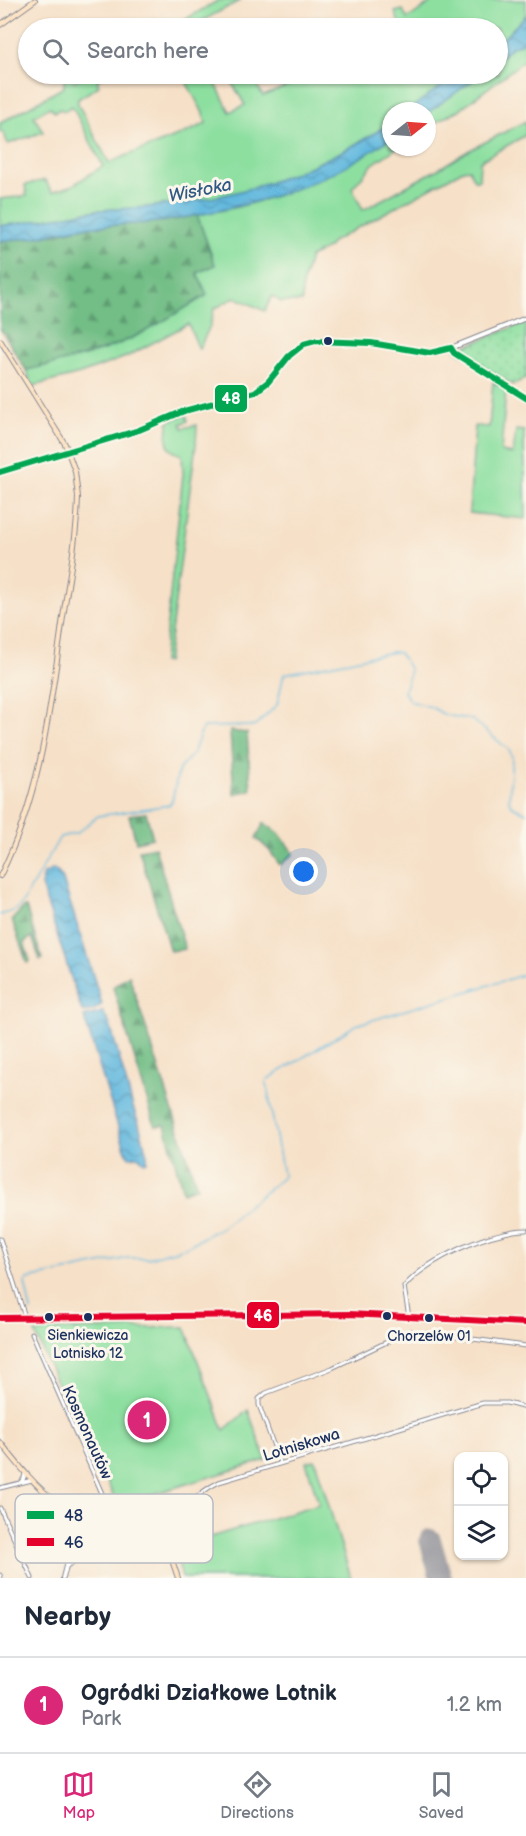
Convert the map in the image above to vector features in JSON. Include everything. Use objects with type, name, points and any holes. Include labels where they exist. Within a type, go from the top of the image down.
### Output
[{"type":"main road","points":[[0,26],[34,0]]},
{"type":"main road","points":[[0,340],[69,452],[77,476],[78,511],[42,758],[28,809],[15,845],[0,876]]},
{"type":"main road","points":[[0,1318],[328,1314],[526,1323]]},
{"type":"main road","points":[[0,1442],[25,1473],[47,1494]]},
{"type":"main road","points":[[173,1563],[178,1578]]},
{"type":"street","points":[[0,472],[139,430],[184,411],[255,392],[268,382],[289,356],[304,344],[315,341],[371,343],[430,353],[451,348],[526,318]]},
{"type":"street","points":[[451,348],[454,353],[526,398]]},
{"type":"street","points":[[409,1317],[404,1287],[422,1271],[456,1251],[481,1240],[507,1232],[526,1230]]},
{"type":"street","points":[[0,1239],[25,1317]]},
{"type":"street","points":[[280,1463],[259,1405],[259,1399],[266,1393],[332,1368],[410,1331],[526,1346]]},
{"type":"street","name":"Kosmonautów","points":[[32,1333],[102,1494]]},
{"type":"street","name":"Lotniskowa","points":[[200,1494],[222,1481],[483,1403],[507,1403],[526,1408]]},
{"type":"street","points":[[20,1484],[25,1473]]},
{"type":"street","points":[[0,1488],[32,1480]]},
{"type":"street","points":[[0,1508],[15,1541]]},
{"type":"street","points":[[25,1563],[32,1578]]},
{"type":"street","points":[[63,1578],[66,1566],[70,1563]]},
{"type":"green space","points":[[219,0],[241,0],[208,18],[188,18]]},
{"type":"green space","points":[[435,0],[526,0],[526,15],[508,34],[508,18],[408,18]]},
{"type":"green space","points":[[403,10],[407,18],[397,18],[395,12]]},
{"type":"green space","points":[[526,41],[526,59],[508,73],[508,50]]},
{"type":"green space","points":[[64,84],[98,84],[99,86],[78,99],[78,104],[109,163],[206,123],[187,84],[216,84],[230,112],[245,105],[233,84],[256,84],[263,96],[292,84],[444,84],[419,102],[382,102],[382,128],[318,163],[267,183],[187,202],[143,208],[91,211],[0,226],[0,199],[27,196],[25,185],[45,180],[52,192],[73,185],[103,166],[72,106],[64,111],[60,109],[55,112],[50,107],[34,116],[43,132],[8,144],[3,132],[0,133],[0,123],[64,87]]},
{"type":"green space","points":[[468,84],[493,84],[459,110],[436,122],[436,107]]},
{"type":"green space","points":[[526,121],[526,135],[480,161],[479,180],[474,180],[469,169],[463,170],[332,242],[329,247],[310,257],[302,285],[302,302],[281,302],[272,296],[265,311],[235,297],[214,309],[210,326],[199,349],[188,324],[126,357],[80,374],[33,386],[26,370],[70,360],[114,346],[142,333],[207,295],[197,273],[215,265],[197,215],[249,204],[299,188],[346,166],[382,144],[382,156],[385,156],[373,164],[352,188],[363,210]]},
{"type":"green space","points":[[197,215],[215,265],[197,273],[207,295],[142,333],[114,346],[70,360],[26,370],[0,328],[0,241],[36,237],[85,227],[171,220]]},
{"type":"green space","points":[[526,322],[526,378],[513,385],[456,350]]},
{"type":"green space","points":[[493,382],[506,389],[501,452],[513,454],[516,430],[524,431],[526,519],[469,513],[475,426],[489,427]]},
{"type":"green space","points":[[186,414],[188,421],[181,424],[183,428],[197,425],[196,444],[167,662],[163,662],[183,474],[182,455],[169,447],[168,422]]},
{"type":"green space","points":[[230,731],[247,733],[251,790],[234,794]]},
{"type":"green space","points":[[146,813],[153,838],[136,842],[129,815]]},
{"type":"green space","points":[[264,823],[279,833],[294,854],[280,865],[256,838]]},
{"type":"green space","points":[[155,847],[185,949],[170,951],[139,850]]},
{"type":"green space","points":[[26,907],[42,959],[40,960],[32,937],[24,942],[30,961],[27,963],[12,920]]},
{"type":"green space","points":[[129,975],[197,1187],[183,1192],[165,1125],[155,1126],[113,987]]},
{"type":"green space","points":[[185,1327],[224,1430],[248,1410],[266,1460],[153,1494],[112,1494],[89,1439],[82,1440],[80,1437],[35,1333],[50,1330]]},
{"type":"green space","points":[[315,1460],[351,1578],[182,1578],[178,1563],[213,1563],[213,1536],[319,1504],[306,1462]]},
{"type":"water","points":[[526,15],[526,41],[508,50],[508,34]]},
{"type":"water","points":[[444,84],[468,84],[436,107],[436,102],[419,102]]},
{"type":"water","points":[[382,128],[382,144],[365,155],[313,182],[259,201],[171,220],[85,227],[36,237],[0,241],[0,226],[91,211],[143,208],[187,202],[241,191],[293,174]]},
{"type":"water","points":[[54,869],[62,877],[102,1004],[90,1011],[82,1011],[41,885],[44,874]]},
{"type":"water","points":[[103,1012],[110,1025],[139,1124],[147,1155],[147,1161],[144,1162],[138,1156],[129,1157],[125,1149],[84,1017]]},
{"type":"waterway","points":[[0,915],[16,910],[23,902],[60,837],[77,833],[98,816],[169,805],[172,801],[179,769],[193,754],[203,727],[255,726],[277,705],[284,674],[393,652],[399,653],[409,669],[404,692],[410,701],[431,707],[445,715],[473,720],[509,750],[512,757],[509,801],[511,805],[526,813]]},
{"type":"waterway","points":[[268,1079],[356,1025],[526,974]]},
{"type":"waterway","points":[[184,1248],[222,1227],[282,1178],[266,1081]]},
{"type":"waterway","points":[[31,1311],[25,1283],[28,1279],[128,1258],[148,1258],[181,1249]]},
{"type":"runway","points":[[430,1540],[441,1578]]},
{"type":"transit line","name":"48","points":[[0,472],[139,430],[184,411],[255,392],[268,382],[289,356],[304,344],[315,341],[371,343],[430,353],[451,348]]},
{"type":"transit line","name":"48","points":[[451,348],[454,353],[526,398]]},
{"type":"transit line","name":"46","points":[[0,1318],[349,1314],[526,1323]]},
{"type":"place","name":"Sienkiewicza Lotnisko 12","points":[[88,1317]]},
{"type":"place","name":"Chorzelów 01","points":[[429,1318]]},
{"type":"place","name":"Ogródki Działkowe Lotnik","points":[[147,1420]]},
{"type":"water label","name":"Wisłoka","points":[[200,190]]}]
